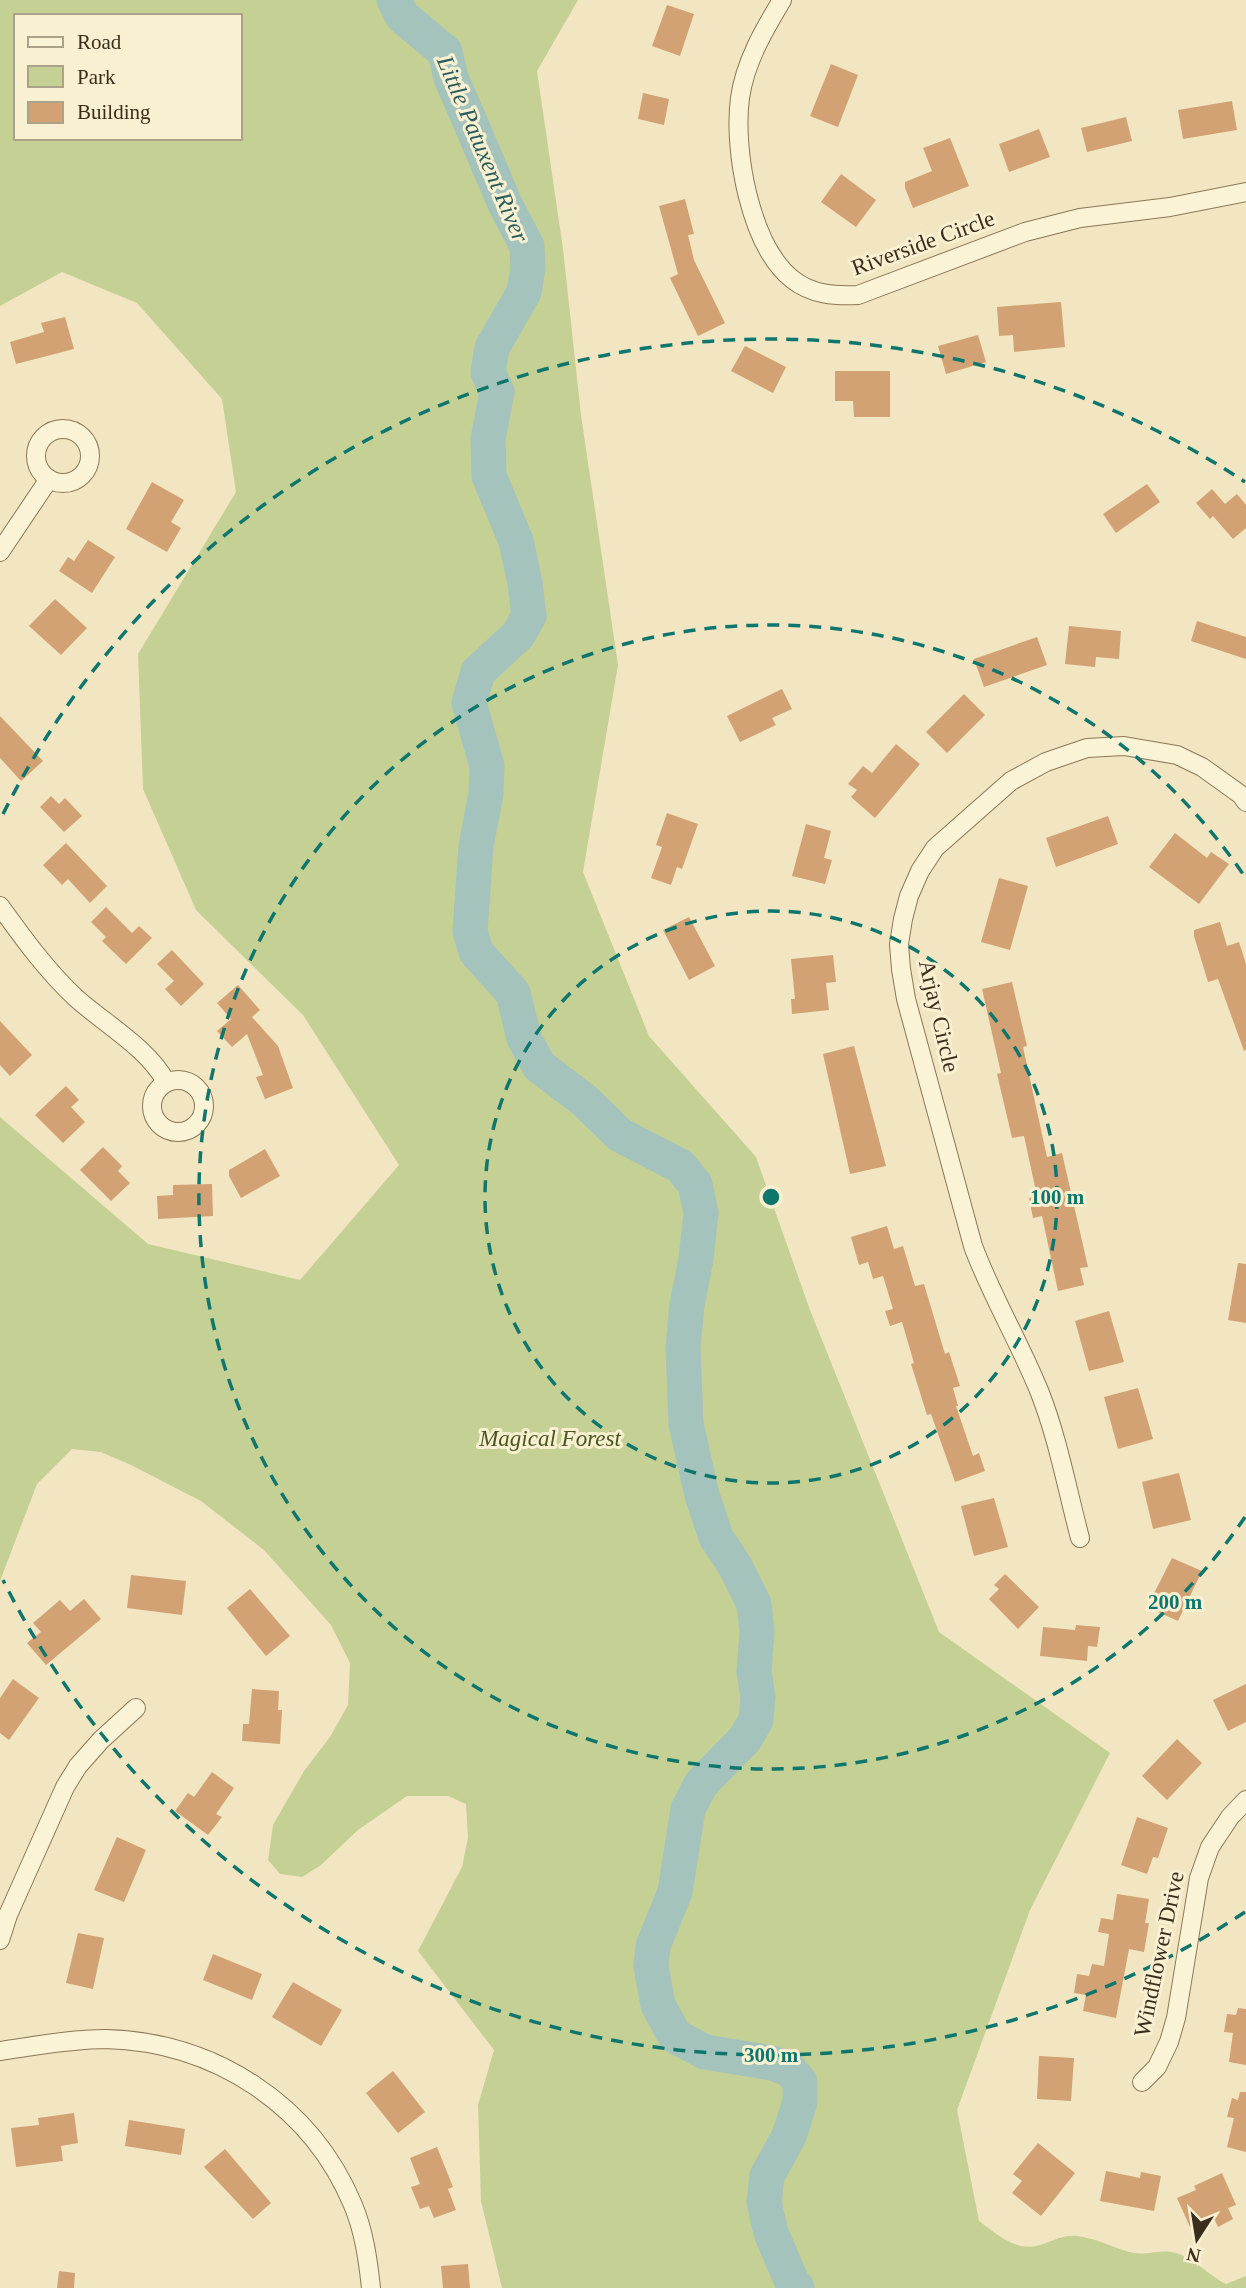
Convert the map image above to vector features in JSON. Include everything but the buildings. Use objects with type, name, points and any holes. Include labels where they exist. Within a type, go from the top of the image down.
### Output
[{"type":"street","name":"Riverside Circle","points":[[782,0],[750,61],[740,97],[738,131],[741,165],[752,208],[765,243],[778,265],[793,280],[814,292],[837,296],[858,295],[1026,232],[1080,218],[1183,205],[1246,192]]},
{"type":"street","points":[[0,552],[49,479]]},
{"type":"street","name":"Arjay Circle","points":[[1080,1538],[1051,1423],[1040,1393],[986,1281],[973,1246],[906,999],[899,944],[903,919],[920,871],[935,848],[1011,781],[1046,762],[1087,748],[1124,746],[1177,755],[1202,767],[1241,795],[1246,802]]},
{"type":"street","points":[[0,906],[51,972],[74,996],[146,1055],[160,1070],[166,1082]]},
{"type":"street","points":[[0,1940],[8,1915],[65,1787],[78,1766],[101,1740],[136,1708]]},
{"type":"street","name":"Windflower Drive","points":[[1142,2082],[1157,2067],[1169,2042],[1176,2018],[1202,1868],[1210,1847],[1230,1817],[1246,1800]]},
{"type":"street","points":[[0,2051],[106,2039],[143,2043],[180,2049],[218,2063],[258,2086],[288,2111],[314,2140],[337,2172],[353,2206],[365,2245],[372,2288]]},
{"type":"green space","name":"Magical Forest","points":[[0,0],[578,0],[537,71],[563,249],[581,415],[618,665],[583,872],[649,1036],[756,1157],[810,1310],[939,1632],[1110,1753],[1030,1910],[957,2110],[979,2221],[1006,2240],[1020,2246],[1036,2246],[1071,2236],[1092,2239],[1134,2253],[1171,2252],[1192,2261],[1226,2284],[1246,2276],[1246,2288],[502,2288],[481,2201],[478,2105],[494,2050],[418,1951],[462,1867],[468,1838],[466,1804],[448,1796],[407,1796],[358,1830],[321,1865],[302,1877],[280,1874],[268,1860],[273,1825],[304,1771],[330,1737],[348,1705],[350,1663],[331,1625],[264,1550],[201,1501],[131,1465],[101,1452],[72,1449],[37,1484],[0,1581],[0,1117],[148,1244],[300,1280],[399,1165],[303,1015],[196,910],[143,789],[138,654],[236,492],[222,399],[137,303],[62,272],[0,306]]},
{"type":"waterway","name":"Little Patuxent River","points":[[394,0],[402,16],[445,52],[451,78],[505,204],[527,246],[528,268],[524,292],[492,348],[488,372],[497,392],[488,439],[489,476],[516,541],[529,616],[518,635],[478,672],[469,703],[487,766],[486,794],[476,846],[470,931],[476,952],[513,993],[524,1038],[539,1066],[584,1100],[620,1135],[680,1166],[695,1184],[701,1213],[683,1347],[686,1424],[702,1495],[716,1537],[735,1566],[754,1604],[757,1632],[754,1671],[758,1698],[756,1720],[745,1739],[701,1784],[688,1809],[675,1892],[653,1946],[651,1966],[658,2005],[675,2036],[705,2052],[772,2063],[789,2069],[800,2082],[800,2102],[789,2136],[767,2176],[764,2202],[771,2233],[797,2288]]}]
